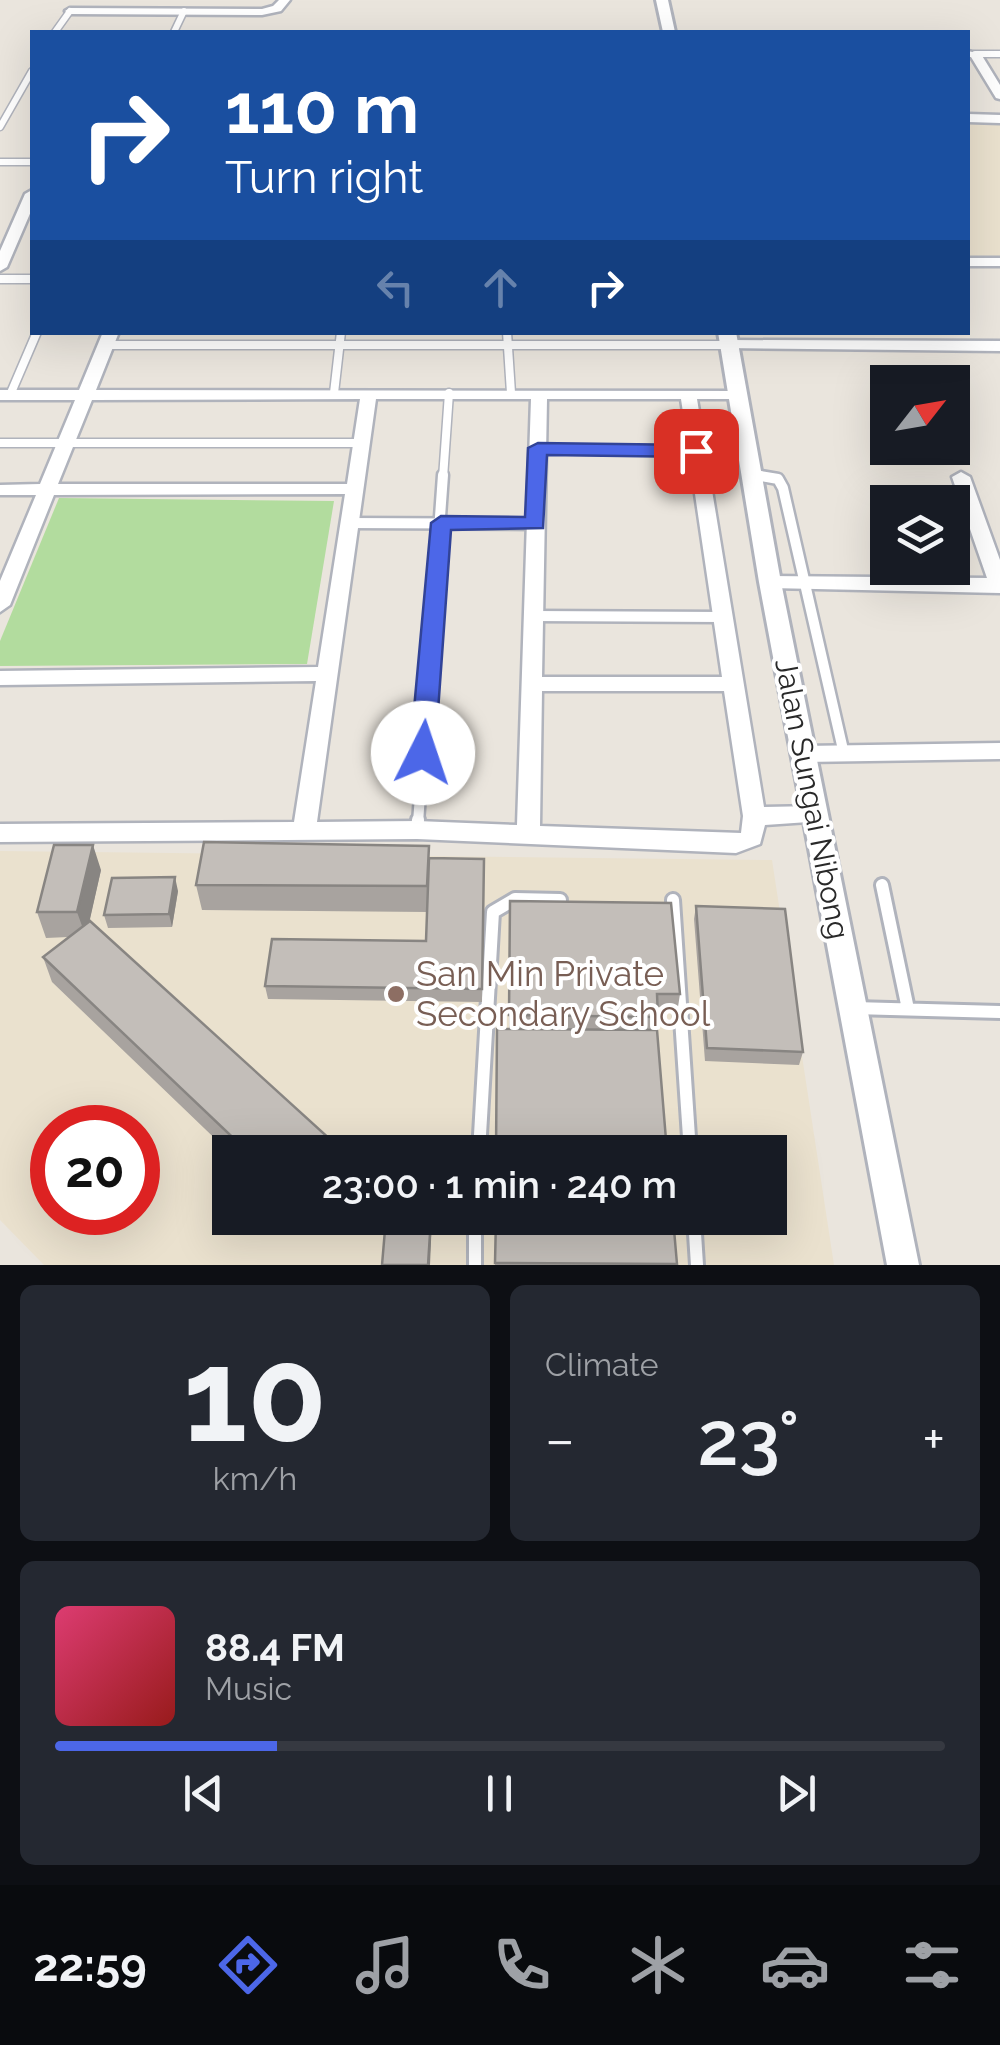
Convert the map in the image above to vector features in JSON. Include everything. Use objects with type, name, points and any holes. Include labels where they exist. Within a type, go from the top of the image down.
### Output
[{"type":"street","points":[[70,11],[128,16],[184,12],[235,17],[277,9],[285,0]]},
{"type":"street","points":[[662,0],[669,30]]},
{"type":"street","points":[[971,54],[1000,95]]},
{"type":"street","points":[[970,118],[1000,118]]},
{"type":"street","points":[[0,267],[30,199]]},
{"type":"street","points":[[970,262],[1000,262]]},
{"type":"street","points":[[0,605],[108,339]]},
{"type":"street","points":[[741,339],[918,339],[1000,346]]},
{"type":"street","name":"Jalan Sungai Nibong","points":[[741,339],[739,394],[770,582],[903,1265]]},
{"type":"street","points":[[304,831],[324,674],[369,393]]},
{"type":"street","points":[[528,835],[539,394]]},
{"type":"street","points":[[0,834],[417,830],[736,844],[752,838],[754,816],[688,394]]},
{"type":"street","points":[[5,395],[739,394]]},
{"type":"street","points":[[770,582],[1000,586],[961,477]]},
{"type":"street","points":[[0,490],[354,489]]},
{"type":"street","points":[[0,678],[324,674]]},
{"type":"street","points":[[533,684],[731,684]]},
{"type":"street","points":[[804,754],[1000,751]]},
{"type":"street","points":[[754,816],[815,815]]},
{"type":"lane","points":[[56,30],[70,11]]},
{"type":"lane","points":[[175,30],[184,12]]},
{"type":"lane","points":[[971,54],[1000,54]]},
{"type":"lane","points":[[0,126],[30,77]]},
{"type":"lane","points":[[0,162],[30,162]]},
{"type":"lane","points":[[0,279],[30,280]]},
{"type":"lane","points":[[5,395],[36,335]]},
{"type":"lane","points":[[334,393],[341,335]]},
{"type":"lane","points":[[506,335],[511,393]]},
{"type":"lane","points":[[108,339],[340,345],[741,339]]},
{"type":"lane","points":[[417,830],[449,393]]},
{"type":"lane","points":[[0,443],[361,443]]},
{"type":"lane","points":[[538,448],[696,451]]},
{"type":"lane","points":[[752,475],[778,479],[783,488],[844,754]]},
{"type":"lane","points":[[348,522],[535,524]]},
{"type":"lane","points":[[534,616],[721,617]]},
{"type":"lane","points":[[882,885],[908,1010]]},
{"type":"lane","points":[[480,1135],[493,912],[501,902],[516,898],[560,900]]},
{"type":"lane","points":[[673,900],[689,1135]]},
{"type":"lane","points":[[853,1008],[1000,1012]]},
{"type":"lane","points":[[475,1235],[475,1265]]},
{"type":"lane","points":[[695,1235],[697,1265]]},
{"type":"shaded area","points":[[970,124],[1000,124],[1000,256],[970,256]]},
{"type":"shaded area","name":"San Min Private Secondary School","points":[[0,851],[772,860],[834,1265],[44,1265],[0,1220]]},
{"type":"green space","points":[[59,498],[334,501],[307,664],[0,666],[0,641]]},
{"type":"building","points":[[204,842],[429,846],[427,886],[196,885]]},
{"type":"building","points":[[54,845],[93,845],[77,912],[37,912]]},
{"type":"building","points":[[429,858],[484,859],[482,989],[265,986],[272,939],[426,941]]},
{"type":"building","points":[[175,877],[169,914],[104,915],[112,878]]},
{"type":"building","points":[[510,901],[671,903],[680,994],[657,994],[658,1017],[509,1015]]},
{"type":"building","points":[[696,906],[785,909],[803,1052],[707,1048]]},
{"type":"building","points":[[90,921],[325,1135],[230,1135],[43,957]]},
{"type":"building","points":[[497,1029],[657,1030],[666,1135],[496,1135]]},
{"type":"building","points":[[385,1235],[430,1235],[428,1265],[382,1265]]},
{"type":"building","points":[[496,1235],[674,1235],[677,1264],[495,1263]]},
{"type":"place","name":"San Min Private Secondary School","points":[[396,994]]},
{"type":"route","points":[[423,753],[441,523],[535,524],[538,448],[696,451]]}]
